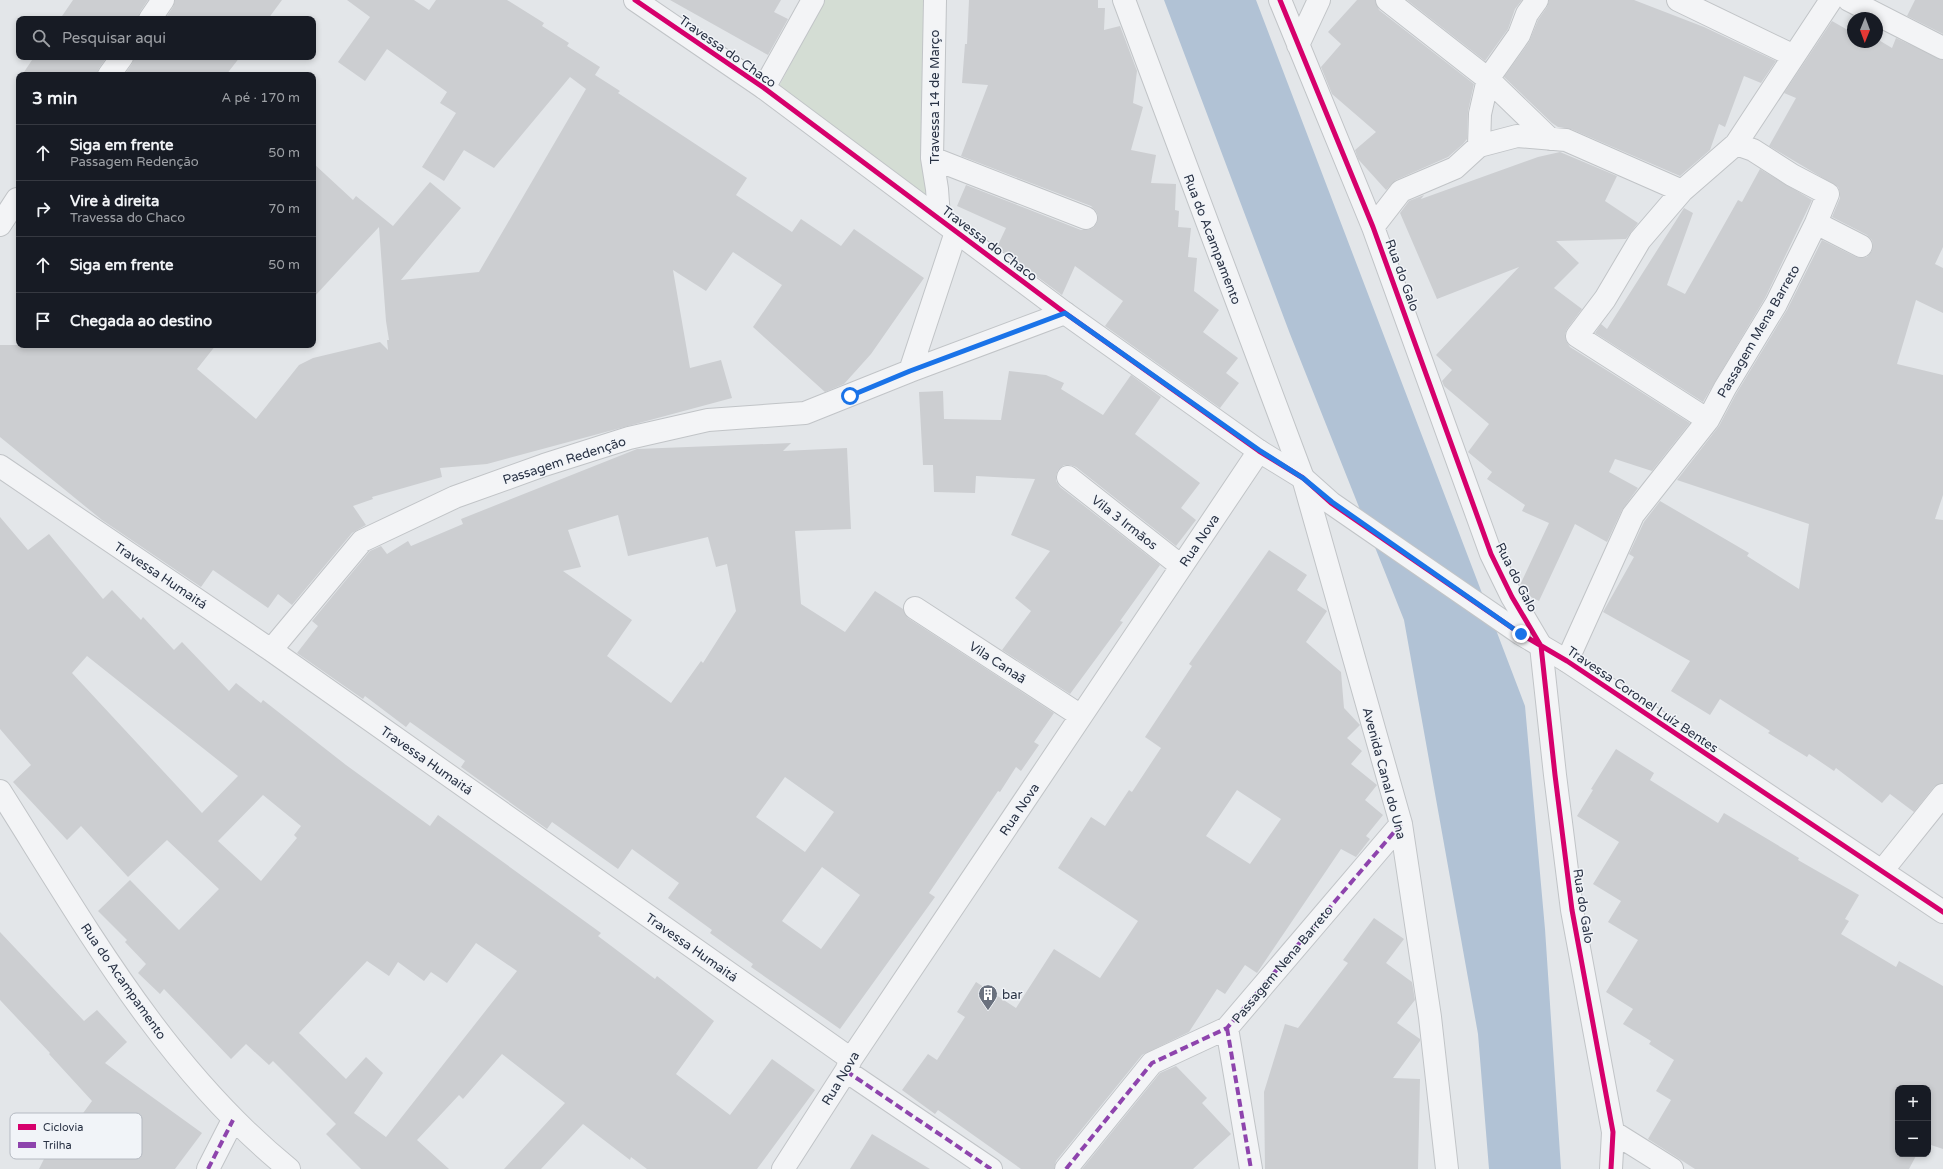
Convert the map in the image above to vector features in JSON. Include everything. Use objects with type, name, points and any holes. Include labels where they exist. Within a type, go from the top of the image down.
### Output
[{"type":"street","points":[[152,16],[163,0]]},
{"type":"street","name":"Travessa do Chaco","points":[[635,0],[764,88],[1065,313],[1259,450],[1303,478],[1332,502]]},
{"type":"street","points":[[764,88],[813,0]]},
{"type":"street","name":"Travessa 14 de Março","points":[[935,0],[932,158],[939,218]]},
{"type":"street","name":"Rua do Acampamento","points":[[1124,0],[1303,478]]},
{"type":"street","name":"Rua do Galo","points":[[1280,0],[1373,227],[1491,554],[1512,597],[1540,646],[1572,910],[1613,1132],[1611,1169]]},
{"type":"street","points":[[1298,45],[1319,0]]},
{"type":"street","points":[[1387,0],[1488,79],[1550,139]]},
{"type":"street","points":[[1479,146],[1480,114],[1488,79],[1519,35],[1527,14],[1537,0]]},
{"type":"street","points":[[1678,0],[1794,56]]},
{"type":"street","points":[[1708,420],[1577,336],[1605,299],[1640,240],[1682,191],[1736,144],[1830,0]]},
{"type":"street","points":[[1849,0],[1943,48]]},
{"type":"street","points":[[111,72],[120,60]]},
{"type":"street","points":[[1373,227],[1401,191],[1455,168],[1479,146],[1517,136],[1566,140],[1682,191]]},
{"type":"street","name":"Passagem Mena Barreto","points":[[1567,661],[1633,515],[1708,420],[1725,388],[1776,304],[1816,223],[1828,194],[1792,175],[1753,150],[1736,144]]},
{"type":"street","points":[[932,158],[1086,218]]},
{"type":"street","points":[[0,225],[16,201]]},
{"type":"street","points":[[1816,223],[1861,246]]},
{"type":"street","points":[[910,371],[956,232]]},
{"type":"street","name":"Passagem Redenção","points":[[270,650],[362,541],[455,497],[544,465],[629,438],[708,420],[805,413],[910,371],[1065,313]]},
{"type":"street","name":"Rua Nova","points":[[783,1169],[848,1065],[1259,450]]},
{"type":"street","name":"Travessa Humaitá","points":[[0,466],[270,650],[991,1169]]},
{"type":"street","name":"Vila 3 Irmãos","points":[[1068,477],[1181,566]]},
{"type":"street","name":"Avenida Canal do Una","points":[[1303,478],[1401,824],[1430,1017],[1447,1169]]},
{"type":"street","name":"Travessa Coronel Luíz Bentes","points":[[1332,502],[1521,634],[1567,661],[1943,912]]},
{"type":"street","name":"Vila Canaã","points":[[915,608],[1081,716]]},
{"type":"street","name":"Rua do Acampamento","points":[[0,791],[111,967],[152,1026],[233,1120],[289,1169]]},
{"type":"street","points":[[1882,871],[1943,795]]},
{"type":"street","name":"Passagem Nena Barreto","points":[[1066,1169],[1152,1063],[1227,1028],[1401,824]]},
{"type":"street","points":[[1227,1028],[1251,1169]]},
{"type":"street","points":[[208,1169],[233,1120]]},
{"type":"street","points":[[1613,1132],[1672,1169]]},
{"type":"shaded area","points":[[825,0],[935,0],[932,200],[770,103]]},
{"type":"water","points":[[1164,0],[1256,0],[1525,706],[1545,929],[1561,1169],[1489,1169],[1478,1034],[1404,620],[1290,334]]},
{"type":"building","points":[[73,0],[148,0],[139,16],[62,16]]},
{"type":"building","points":[[175,0],[282,0],[270,16],[167,16],[173,7]]},
{"type":"building","points":[[347,0],[414,0],[429,10],[436,0],[507,0],[544,23],[542,26],[569,43],[567,46],[600,67],[595,75],[620,91],[618,93],[747,178],[736,195],[792,232],[801,219],[841,246],[854,229],[924,278],[871,354],[844,384],[825,392],[753,327],[782,285],[733,252],[706,291],[673,270],[690,368],[721,360],[732,398],[487,464],[440,468],[442,477],[372,497],[373,499],[353,506],[366,525],[352,533],[292,605],[278,594],[268,608],[213,570],[201,587],[102,520],[0,437],[0,345],[16,345],[16,348],[214,348],[197,369],[256,419],[299,365],[313,358],[380,342],[388,350],[387,340],[389,340],[386,321],[379,227],[316,295],[316,166],[353,200],[356,196],[393,226],[430,182],[461,208],[401,280],[479,272],[586,89],[570,77],[494,168],[464,150],[444,181],[422,167],[456,113],[440,103],[447,92],[387,49],[365,81],[338,62],[370,17]]},
{"type":"building","points":[[670,0],[781,0],[774,12],[788,19],[768,55]]},
{"type":"building","points":[[969,0],[1098,0],[1098,8],[1105,8],[1104,30],[1120,26],[1137,71],[1133,103],[1143,107],[1131,150],[1156,155],[1151,183],[1176,184],[1175,210],[1179,211],[1178,227],[1191,228],[1188,257],[1197,258],[1194,291],[1219,310],[1203,332],[1238,358],[1226,373],[1239,383],[1220,408],[1105,326],[1123,301],[1075,266],[1062,295],[997,247],[1006,228],[957,206],[966,185],[1081,230],[1093,228],[1097,223],[1098,216],[1096,211],[1091,206],[961,156],[988,85],[962,83],[965,44],[967,44]]},
{"type":"building","points":[[1357,0],[1375,0],[1379,10],[1474,84],[1468,111],[1467,139],[1463,144],[1448,157],[1396,180],[1386,190],[1358,159],[1355,150],[1376,132],[1332,94],[1321,67],[1341,44],[1328,32]]},
{"type":"building","points":[[1407,0],[1522,0],[1515,9],[1508,29],[1485,61]]},
{"type":"building","points":[[1549,0],[1634,0],[1704,27],[1776,61],[1761,83],[1744,76],[1725,127],[1719,124],[1710,150],[1680,176],[1571,129],[1558,127],[1504,77],[1529,42],[1538,20],[1547,7]]},
{"type":"building","points":[[1915,0],[1943,0],[1943,34],[1907,16]]},
{"type":"building","points":[[1832,21],[1847,30],[1847,48],[1883,48],[1883,43],[1892,48],[1896,38],[1943,60],[1943,247],[1935,264],[1943,268],[1943,313],[1916,300],[1897,364],[1943,375],[1943,495],[1935,519],[1943,520],[1943,783],[1934,787],[1914,812],[1890,794],[1882,803],[1836,768],[1834,771],[1809,754],[1807,757],[1768,733],[1770,731],[1720,699],[1710,715],[1671,691],[1690,661],[1603,612],[1634,557],[1629,554],[1644,522],[1660,501],[1749,553],[1747,556],[1799,589],[1809,524],[1677,480],[1719,426],[1736,394],[1787,310],[1822,240],[1856,257],[1867,257],[1872,251],[1872,240],[1867,235],[1832,217],[1840,198],[1838,187],[1769,146],[1796,98],[1784,93]]},
{"type":"building","points":[[32,60],[105,60],[98,72],[24,72]]},
{"type":"building","points":[[133,60],[238,60],[228,72],[126,72]]},
{"type":"building","points":[[1560,152],[1617,176],[1605,201],[1638,223],[1626,239],[1556,241],[1579,263],[1554,288],[1582,309],[1567,329],[1565,334],[1566,341],[1570,347],[1690,423],[1652,471],[1615,459],[1609,472],[1638,488],[1622,510],[1607,542],[1575,524],[1539,601],[1525,594],[1520,585],[1549,523],[1522,511],[1525,505],[1487,479],[1492,472],[1468,452],[1489,424],[1444,386],[1442,381],[1452,370],[1436,355],[1519,267],[1437,299],[1400,213],[1409,201],[1424,195],[1421,199],[1538,157]]},
{"type":"building","points":[[1760,169],[1812,200],[1765,298],[1703,402],[1595,333],[1601,324],[1607,329],[1684,208],[1693,213],[1667,285],[1685,294],[1738,200],[1742,202]]},
{"type":"building","points":[[1009,371],[1046,375],[1064,383],[1061,389],[1103,415],[1131,375],[1161,397],[1135,434],[1200,483],[1181,508],[1196,520],[1176,546],[1076,467],[1064,465],[1058,470],[1056,481],[1060,487],[1160,565],[1120,621],[1123,622],[1070,694],[1002,650],[1031,611],[1015,598],[1050,551],[1011,535],[1035,479],[976,476],[975,493],[934,492],[933,465],[923,465],[919,392],[943,391],[944,419],[1001,420]]},
{"type":"building","points":[[791,443],[783,451],[847,448],[851,529],[795,531],[801,604],[845,632],[875,591],[903,609],[908,618],[1054,713],[1034,742],[1039,745],[1021,771],[1016,767],[1000,792],[998,791],[929,893],[935,897],[840,1029],[751,967],[753,964],[710,933],[712,930],[668,898],[679,883],[632,849],[618,869],[552,822],[547,829],[461,767],[465,761],[410,722],[406,727],[365,696],[363,699],[297,653],[318,626],[312,621],[370,551],[381,546],[387,554],[408,541],[411,546],[463,524],[461,519],[637,449]],"holes":[[[618,515],[628,556],[708,537],[716,567],[727,564],[736,611],[703,663],[701,661],[671,703],[607,656],[632,620],[563,571],[581,567],[568,530]],[[785,777],[834,812],[805,852],[756,817]],[[822,867],[860,895],[821,949],[782,921]]]},
{"type":"building","points":[[0,517],[28,550],[49,534],[103,599],[112,590],[141,620],[143,617],[174,650],[182,642],[229,691],[236,683],[261,703],[263,700],[346,765],[430,826],[438,815],[601,933],[598,936],[655,979],[657,976],[714,1021],[676,1074],[730,1115],[772,1059],[815,1090],[757,1169],[647,1169],[631,1157],[630,1160],[583,1124],[541,1169],[504,1169],[565,1103],[502,1054],[463,1099],[459,1095],[417,1140],[449,1169],[361,1169],[326,1134],[336,1124],[273,1061],[269,1065],[246,1044],[231,1059],[164,989],[160,994],[138,973],[146,964],[125,942],[127,940],[98,911],[130,880],[179,930],[219,889],[167,840],[128,877],[81,826],[67,840],[13,782],[31,765],[0,729]],"holes":[[[87,656],[238,776],[202,813],[72,673]],[[263,795],[301,826],[294,835],[297,838],[261,881],[218,841]],[[476,943],[517,971],[386,1137],[354,1113],[383,1073],[366,1057],[346,1079],[299,1033],[367,961],[389,976],[398,962],[424,981],[431,972],[447,983]]]},
{"type":"building","points":[[1269,550],[1307,575],[1297,590],[1327,611],[1306,642],[1341,672],[1344,708],[1360,725],[1347,738],[1362,751],[1351,764],[1377,785],[1365,800],[1383,815],[1366,836],[1370,839],[1356,857],[1341,849],[1257,973],[1245,965],[1225,994],[1217,989],[1189,1032],[1142,1055],[1056,1161],[1054,1169],[1021,1169],[938,1110],[935,1114],[902,1090],[928,1054],[937,1060],[965,1017],[957,1012],[976,982],[1016,1008],[1054,949],[1100,978],[1138,921],[1058,868],[1091,817],[1105,826],[1129,790],[1132,792],[1161,748],[1145,737],[1192,666],[1189,664]],"holes":[[[1237,790],[1281,819],[1250,864],[1206,836]]]},
{"type":"building","points":[[1616,749],[1654,773],[1650,780],[1718,823],[1724,813],[1799,858],[1798,860],[1859,895],[1845,919],[1849,921],[1841,934],[1896,967],[1899,961],[1943,986],[1943,1149],[1931,1145],[1931,1085],[1895,1085],[1895,1157],[1915,1157],[1909,1169],[1695,1169],[1648,1139],[1671,1100],[1656,1091],[1674,1060],[1649,1044],[1651,1041],[1623,1024],[1633,1009],[1606,992],[1638,940],[1608,922],[1621,901],[1593,884],[1619,842],[1577,816],[1593,790],[1591,789]]},
{"type":"building","points":[[1374,918],[1404,939],[1386,963],[1412,982],[1415,1000],[1397,1023],[1420,1039],[1420,1041],[1393,1078],[1420,1079],[1418,1169],[1265,1169],[1264,1092],[1285,1024],[1298,1028],[1348,963],[1343,960]]},
{"type":"building","points":[[0,932],[84,1021],[97,1010],[127,1042],[105,1063],[202,1133],[175,1169],[39,1169],[44,1159],[142,1159],[142,1113],[83,1113],[92,1101],[49,1054],[50,1053],[0,1000]]},
{"type":"building","points":[[1176,1066],[1207,1098],[1202,1103],[1231,1134],[1193,1169],[1082,1169],[1160,1073]]},
{"type":"building","points":[[872,1134],[930,1169],[850,1169]]},
{"type":"marked path","points":[[1066,1169],[1152,1063],[1227,1028],[1401,824]]},
{"type":"marked path","points":[[1227,1028],[1251,1169]]},
{"type":"marked path","points":[[846,1071],[991,1169]]},
{"type":"marked path","points":[[208,1169],[233,1120]]},
{"type":"cycle path","points":[[635,0],[764,88],[1065,313],[1259,451],[1303,478],[1331,503],[1521,634],[1567,661],[1943,912]]},
{"type":"cycle path","points":[[1280,0],[1373,227],[1491,554],[1512,597],[1541,646],[1572,910],[1613,1132],[1611,1169]]},
{"type":"place","name":"bar","points":[[988,1011]]},
{"type":"route","points":[[850,396],[910,371],[1065,313],[1259,450],[1303,478],[1332,502],[1521,634]]}]
